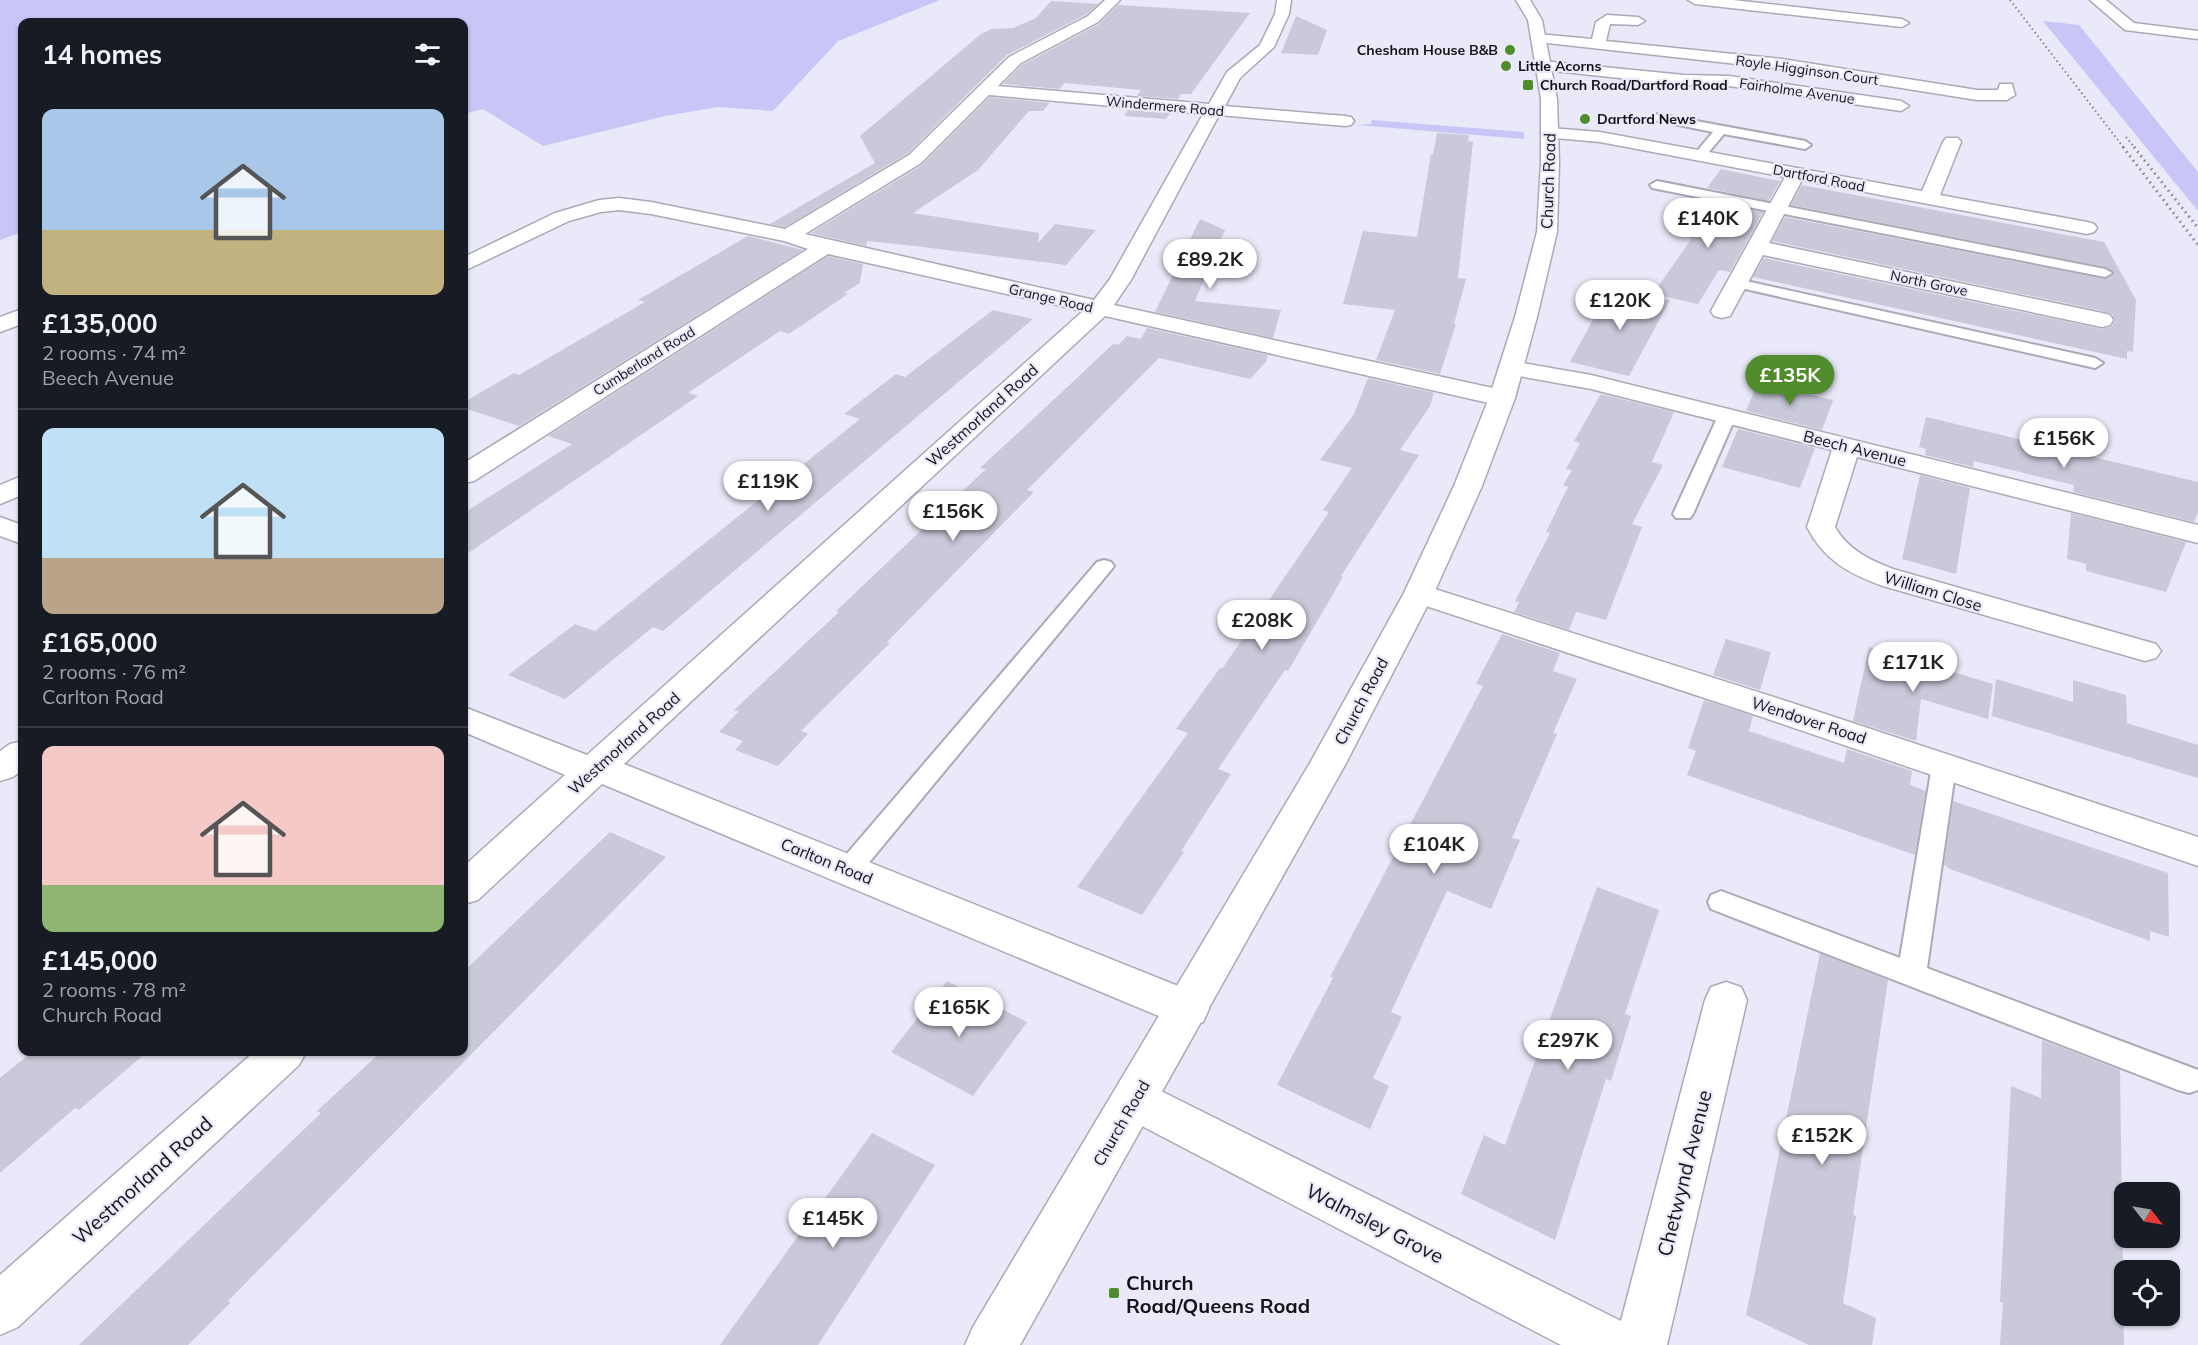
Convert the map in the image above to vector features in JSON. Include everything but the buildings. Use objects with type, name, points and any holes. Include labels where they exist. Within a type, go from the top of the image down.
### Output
[{"type":"street","points":[[788,236],[915,159],[1015,60],[1094,19],[1113,0]]},
{"type":"street","name":"Westmorland Road","points":[[468,885],[1099,309],[1120,280],[1233,75],[1266,47],[1282,14],[1284,0]]},
{"type":"street","name":"Church Road","points":[[991,1345],[1188,1009],[1327,765],[1419,593],[1468,486],[1507,383],[1547,232],[1549,99],[1535,20],[1523,0]]},
{"type":"street","points":[[1695,0],[1902,23]]},
{"type":"street","points":[[2097,0],[2130,27],[2198,35]]},
{"type":"street","points":[[1598,44],[1603,22],[1607,19],[1638,21]]},
{"type":"street","name":"Royle Higginson Court","points":[[1540,52],[1598,44],[1813,68],[1977,95],[2007,95],[2006,87]]},
{"type":"street","name":"Fairholme Avenue","points":[[1540,52],[1684,80],[1730,81],[1922,108]]},
{"type":"street","name":"Windermere Road","points":[[986,90],[1345,121]]},
{"type":"street","name":"Dartford Road","points":[[1550,132],[1589,135],[2087,228]]},
{"type":"street","points":[[1929,199],[1952,141]]},
{"type":"street","points":[[1722,311],[1796,174]]},
{"type":"street","name":"Grange Road","points":[[468,263],[562,217],[599,206],[625,204],[788,236],[1099,309],[1507,383]]},
{"type":"street","name":"Cumberland Road","points":[[468,472],[825,246]]},
{"type":"street","name":"North Grove","points":[[1756,247],[2103,320]]},
{"type":"street","points":[[0,325],[18,318]]},
{"type":"street","name":"Beech Avenue","points":[[1507,383],[1591,382],[2198,534]]},
{"type":"street","name":"William Close","points":[[1847,446],[1821,527],[1827,542],[1843,557],[1893,580],[2145,651]]},
{"type":"street","points":[[0,496],[18,486]]},
{"type":"street","points":[[0,526],[18,533]]},
{"type":"street","name":"Wendover Road","points":[[1419,593],[2198,852]]},
{"type":"street","name":"Carlton Road","points":[[468,721],[574,765],[617,775],[1188,1009]]},
{"type":"street","points":[[0,768],[18,756]]},
{"type":"street","name":"Chetwynd Avenue","points":[[1641,1345],[1726,1000]]},
{"type":"street","name":"Westmorland Road","points":[[0,1309],[280,1056]]},
{"type":"street","name":"Walmsley Grove","points":[[1135,1100],[1615,1345]]},
{"type":"lane","points":[[1658,118],[1805,145]]},
{"type":"lane","points":[[1700,156],[1722,129]]},
{"type":"lane","points":[[1657,185],[2105,273]]},
{"type":"lane","points":[[1737,283],[2095,363]]},
{"type":"lane","points":[[1683,514],[1727,416]]},
{"type":"lane","points":[[848,870],[1104,566]]},
{"type":"lane","points":[[1912,974],[1944,766]]},
{"type":"lane","points":[[1721,902],[2189,1080]]},
{"type":"shaded area","points":[[0,0],[940,0],[838,41],[773,111],[718,107],[665,116],[543,146],[483,109],[468,113],[468,18],[18,18],[18,233],[0,240]]},
{"type":"shaded area","points":[[2043,21],[2079,25],[2198,172],[2198,211]]},
{"type":"shaded area","points":[[1372,120],[1524,132],[1524,139],[1357,125],[1371,124]]},
{"type":"railway","points":[[2010,0],[2124,148]]},
{"type":"railway","points":[[2126,137],[2135,148]]},
{"type":"railway","points":[[2123,147],[2198,245]]},
{"type":"railway","points":[[2134,147],[2198,228]]},
{"type":"place","name":"Chesham House B&B","points":[[1510,50]]},
{"type":"place","name":"Little Acorns","points":[[1506,66]]},
{"type":"place","name":"Church Road/Dartford Road","points":[[1528,85]]},
{"type":"place","name":"Dartford News","points":[[1585,119]]},
{"type":"place","name":"Church Road/Queens Road","points":[[1114,1293]]}]
